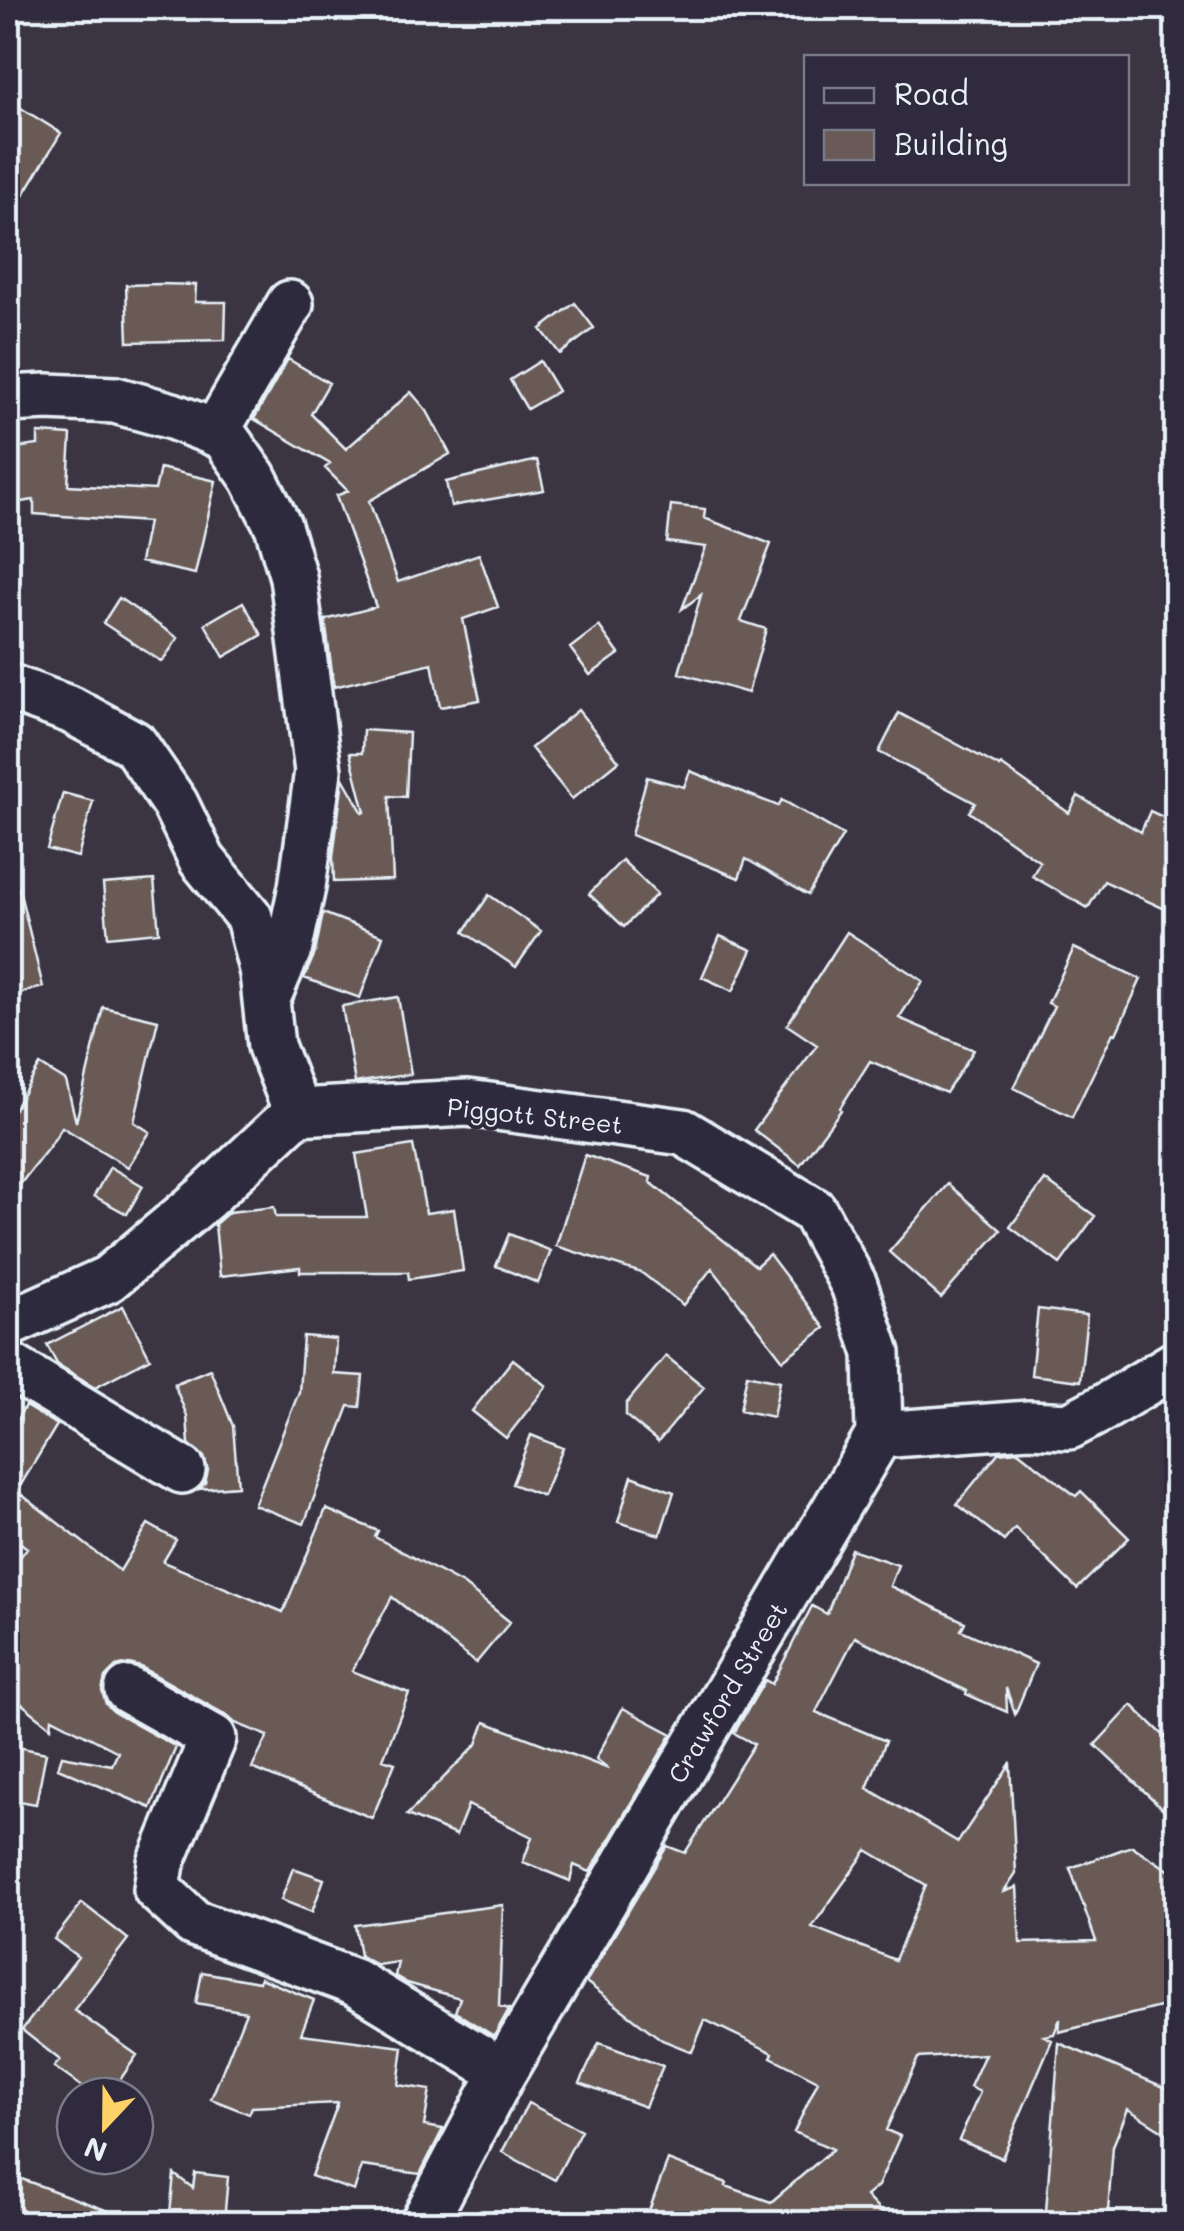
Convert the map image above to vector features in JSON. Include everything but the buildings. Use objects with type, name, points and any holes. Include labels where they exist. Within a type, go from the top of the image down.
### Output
[{"type":"street","points":[[215,433],[290,304]]},
{"type":"street","points":[[8,400],[115,400],[224,436],[254,477],[278,526],[294,578],[318,772],[302,887],[289,947],[266,1000]]},
{"type":"street","points":[[8,687],[71,710],[134,744],[175,804],[202,860],[249,917],[263,973],[271,1046],[297,1112],[205,1198],[108,1279],[8,1324]]},
{"type":"street","name":"Piggott Street","points":[[297,1112],[467,1103],[683,1132],[814,1211],[854,1285],[877,1353],[879,1436]]},
{"type":"street","points":[[8,1364],[182,1470]]},
{"type":"street","points":[[879,1436],[1028,1424],[1069,1426],[1176,1364]]},
{"type":"street","name":"Crawford Street","points":[[422,2224],[502,2072],[879,1436]]},
{"type":"street","points":[[128,1690],[213,1738],[162,1863],[158,1889],[194,1923],[354,1982],[502,2072]]}]
